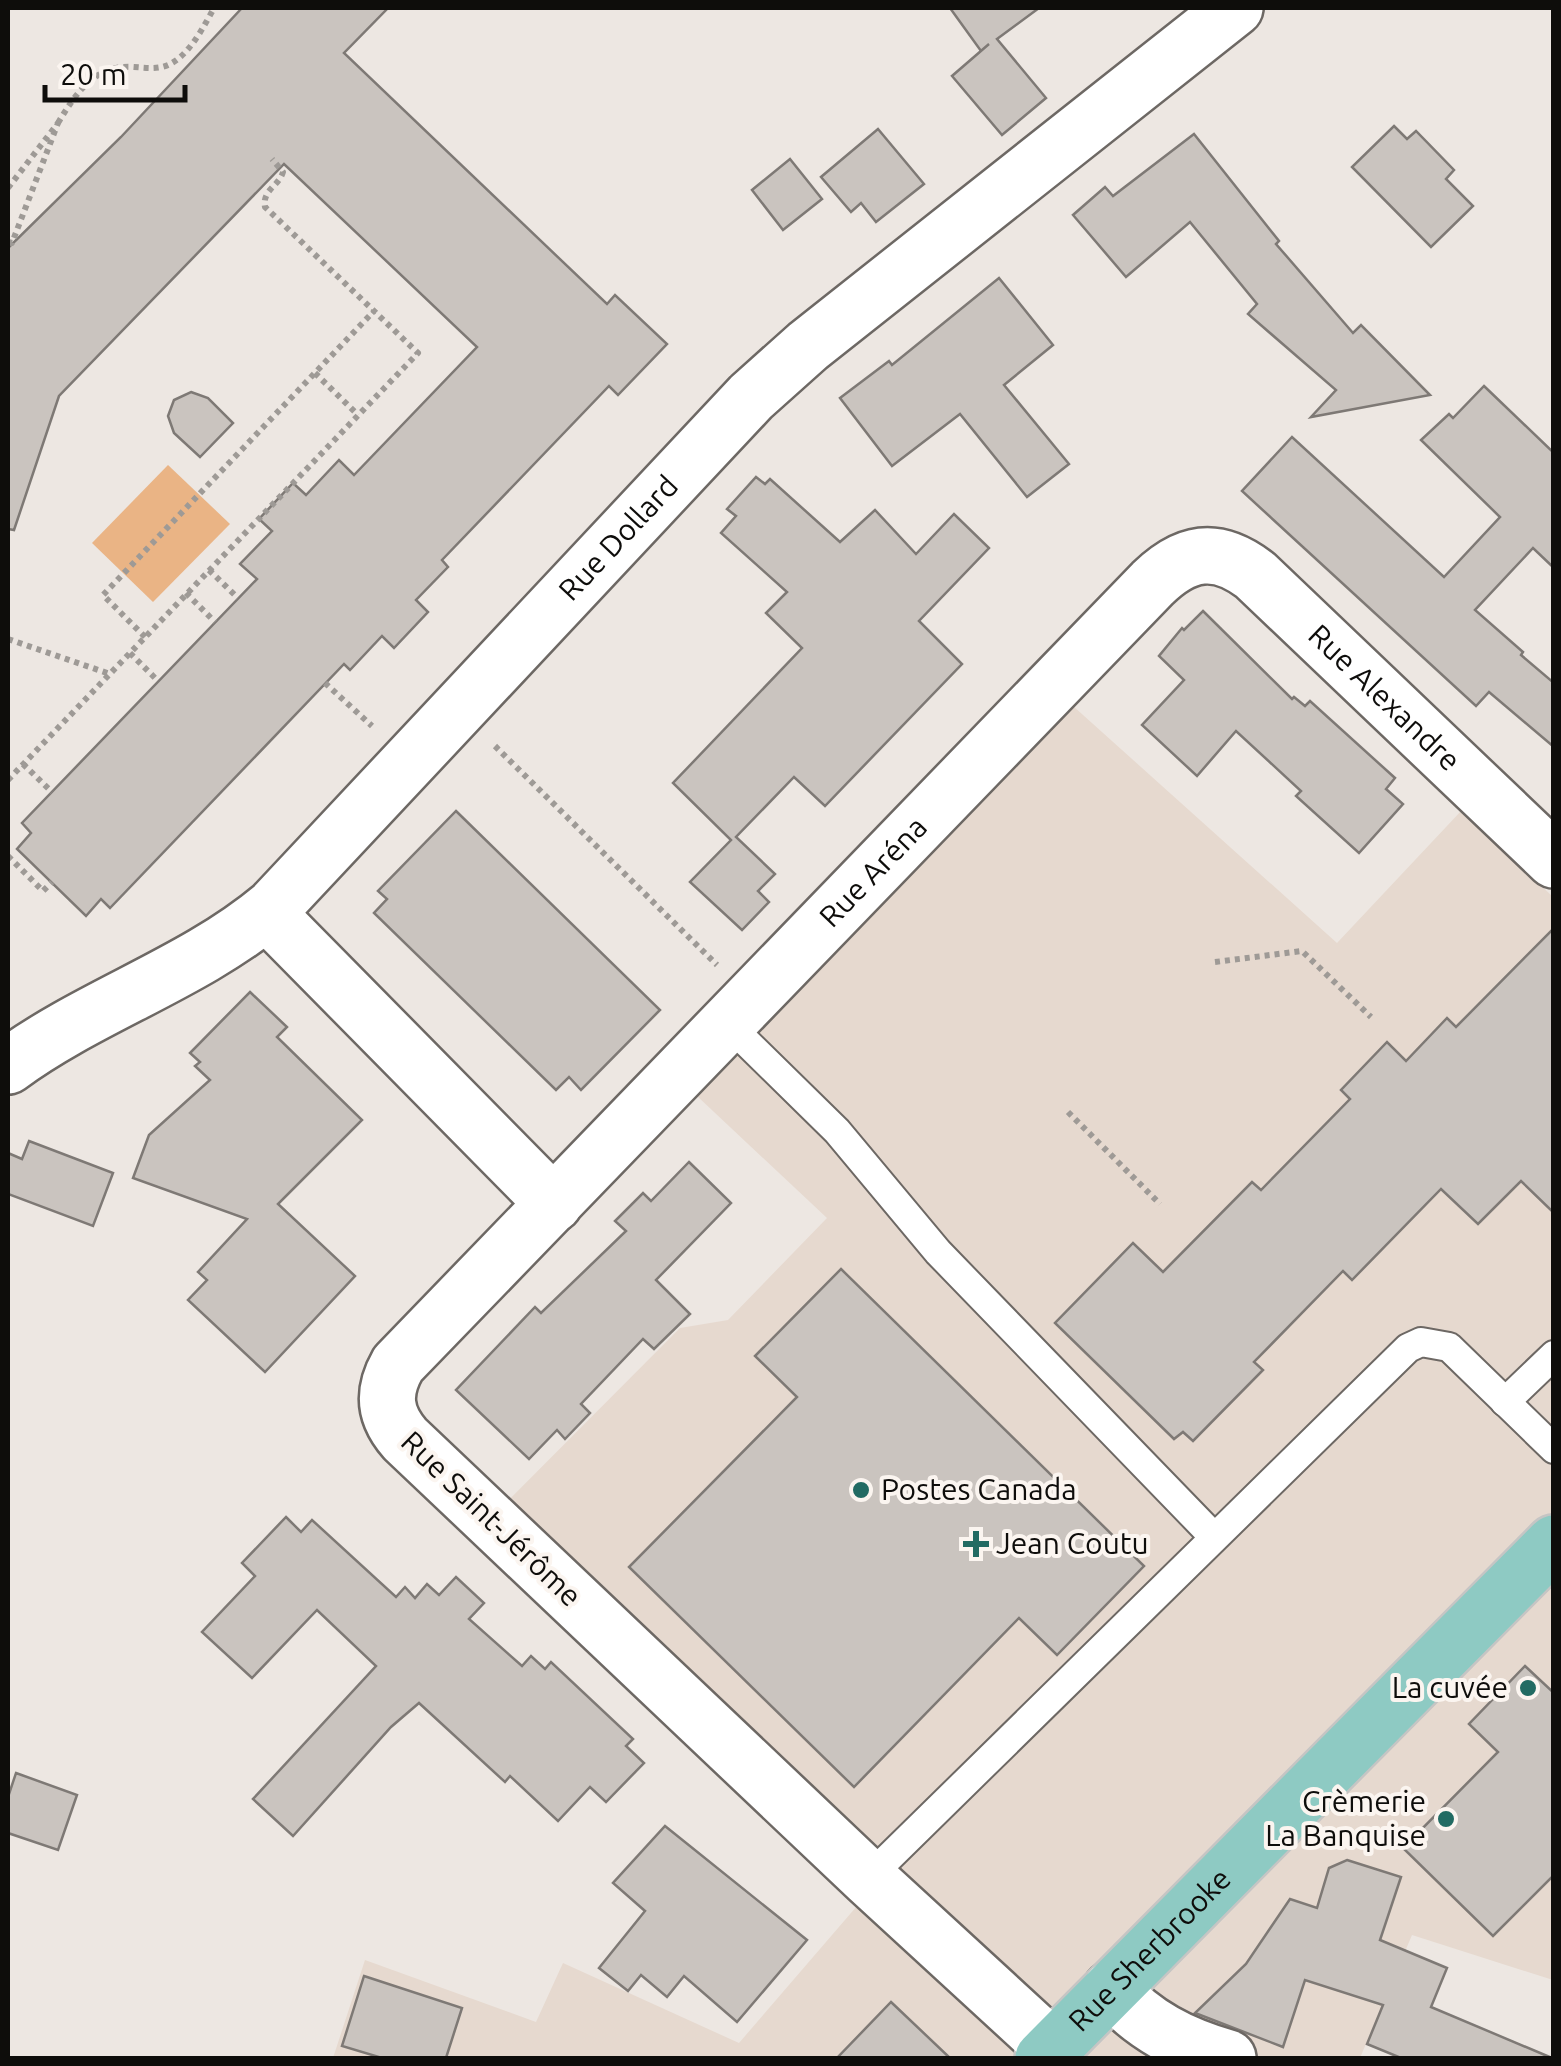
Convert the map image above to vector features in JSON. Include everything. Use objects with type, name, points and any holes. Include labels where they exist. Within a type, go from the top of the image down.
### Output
[{"type":"main road","name":"Rue Sherbrooke","points":[[1048,2053],[1554,1543]]},
{"type":"street","name":"Rue Dollard","points":[[8,1066],[50,1038],[204,957],[267,913],[760,388],[1235,8]]},
{"type":"street","name":"Rue Alexandre","points":[[1202,556],[1221,556],[1255,575],[1554,860]]},
{"type":"street","name":"Rue Aréna","points":[[554,1204],[1152,583],[1186,558],[1202,556]]},
{"type":"street","points":[[267,913],[554,1204]]},
{"type":"street","name":"Rue Saint-Jérôme","points":[[554,1204],[398,1364],[386,1394],[394,1427],[1048,2053]]},
{"type":"street","points":[[1112,1989],[1130,2010],[1164,2034],[1228,2058]]},
{"type":"lane","points":[[740,1011],[938,1252],[1214,1537]]},
{"type":"lane","points":[[868,1878],[1408,1348],[1421,1342],[1449,1347],[1554,1449]]},
{"type":"lane","points":[[1505,1402],[1554,1354]]},
{"type":"path","points":[[8,188],[81,88],[98,74],[117,67],[158,68],[177,60],[214,8]]},
{"type":"path","points":[[8,242],[12,243],[58,123]]},
{"type":"path","points":[[8,780],[418,352],[265,207],[265,195],[283,172],[272,160]]},
{"type":"path","points":[[145,637],[102,595],[374,311]]},
{"type":"path","points":[[315,373],[358,415]]},
{"type":"path","points":[[209,570],[238,598]]},
{"type":"path","points":[[186,593],[215,622]]},
{"type":"path","points":[[8,639],[110,674]]},
{"type":"path","points":[[130,653],[158,682]]},
{"type":"path","points":[[326,683],[410,762]]},
{"type":"path","points":[[458,710],[740,1011]]},
{"type":"path","points":[[22,764],[52,792]]},
{"type":"path","points":[[8,856],[44,891],[52,882]]},
{"type":"path","points":[[1215,962],[1302,952],[1370,1017]]},
{"type":"path","points":[[1068,1112],[1160,1204]]},
{"type":"shaded area","points":[[168,465],[230,524],[153,602],[92,543]]},
{"type":"shaded area","points":[[1073,706],[1337,943],[1462,810],[1553,897],[1553,1980],[1412,1935],[1360,2058],[333,2058],[365,1960],[536,2022],[563,1963],[739,2043],[857,1906],[470,1539],[680,1328],[728,1320],[827,1218],[697,1096]]},
{"type":"building","points":[[242,8],[388,8],[344,53],[607,304],[615,295],[667,344],[618,395],[609,386],[442,560],[448,567],[416,600],[428,612],[394,648],[382,636],[350,670],[344,664],[110,908],[101,899],[86,916],[17,849],[31,833],[22,823],[257,579],[240,564],[272,531],[259,519],[293,483],[306,495],[339,460],[354,475],[477,347],[284,164],[59,396],[14,530],[8,529],[8,248],[121,137]]},
{"type":"building","points":[[950,8],[1039,8],[997,39],[1046,98],[1002,135],[952,76],[981,51]]},
{"type":"building","points":[[1394,126],[1407,139],[1416,131],[1454,170],[1446,179],[1473,206],[1431,247],[1352,167]]},
{"type":"building","points":[[878,129],[924,184],[876,222],[861,203],[851,212],[821,177]]},
{"type":"building","points":[[1194,134],[1279,241],[1276,244],[1353,333],[1361,325],[1430,395],[1311,417],[1336,390],[1248,314],[1257,304],[1190,222],[1126,277],[1073,215],[1105,187],[1113,196]]},
{"type":"building","points":[[790,159],[822,199],[783,230],[752,190]]},
{"type":"building","points":[[999,278],[1053,345],[1004,385],[1069,464],[1027,497],[960,414],[892,466],[840,398],[889,361],[892,365]]},
{"type":"building","points":[[1484,386],[1554,453],[1554,568],[1533,548],[1475,610],[1554,683],[1554,747],[1489,692],[1476,706],[1242,491],[1292,437],[1444,577],[1500,517],[1421,440],[1449,414],[1453,418]]},
{"type":"building","points":[[191,392],[208,398],[233,423],[200,457],[174,433],[168,416],[174,400]]},
{"type":"building","points":[[756,477],[765,484],[770,479],[840,542],[875,510],[916,554],[954,514],[989,548],[919,621],[962,664],[825,806],[794,777],[736,837],[775,874],[758,891],[769,902],[742,930],[690,882],[731,840],[673,783],[802,648],[766,613],[787,592],[721,533],[736,516],[727,509]]},
{"type":"building","points":[[1203,611],[1292,699],[1305,706],[1310,701],[1395,778],[1386,789],[1403,804],[1359,853],[1296,796],[1301,791],[1236,731],[1197,776],[1142,725],[1184,680],[1159,656],[1182,628]]},
{"type":"building","points":[[456,811],[660,1010],[581,1090],[569,1077],[556,1090],[374,913],[387,899],[378,891]]},
{"type":"building","points":[[1554,928],[1554,1213],[1521,1181],[1478,1224],[1441,1189],[1352,1280],[1343,1271],[1254,1362],[1263,1370],[1193,1441],[1183,1432],[1174,1439],[1055,1323],[1133,1243],[1163,1272],[1252,1182],[1261,1190],[1350,1099],[1341,1090],[1387,1042],[1406,1061],[1447,1018],[1456,1027]]},
{"type":"building","points":[[250,992],[287,1027],[277,1037],[362,1120],[278,1204],[355,1276],[265,1372],[188,1300],[207,1280],[198,1272],[247,1219],[133,1178],[149,1135],[210,1080],[195,1066],[200,1062],[190,1053]]},
{"type":"building","points":[[29,1141],[113,1173],[93,1226],[8,1194],[8,1153],[22,1159]]},
{"type":"building","points":[[689,1162],[731,1203],[656,1280],[690,1314],[654,1349],[643,1339],[581,1404],[590,1413],[565,1439],[557,1430],[529,1459],[456,1390],[535,1307],[541,1313],[626,1231],[615,1221],[643,1193],[651,1201]]},
{"type":"building","points":[[841,1269],[1144,1566],[1057,1655],[1019,1618],[854,1787],[629,1567],[797,1397],[755,1356]]},
{"type":"building","points":[[286,1517],[301,1532],[312,1520],[396,1597],[405,1587],[415,1598],[427,1584],[439,1595],[456,1577],[484,1603],[469,1619],[522,1666],[531,1656],[545,1669],[551,1662],[633,1739],[626,1746],[644,1763],[606,1802],[590,1787],[558,1821],[510,1776],[505,1782],[419,1703],[391,1727],[293,1836],[253,1799],[376,1666],[317,1610],[252,1678],[202,1632],[255,1576],[242,1563]]},
{"type":"building","points":[[1525,1666],[1554,1693],[1554,1875],[1493,1936],[1403,1848],[1498,1752],[1469,1724]]},
{"type":"building","points":[[16,1773],[77,1795],[58,1850],[8,1833],[8,1797]]},
{"type":"building","points":[[665,1826],[807,1940],[737,2022],[684,1976],[667,1997],[641,1975],[628,1991],[599,1968],[645,1911],[613,1883]]},
{"type":"building","points":[[1347,1860],[1401,1877],[1380,1940],[1447,1968],[1431,2007],[1552,2058],[1401,2058],[1367,2044],[1383,2005],[1305,1980],[1283,2047],[1195,2013],[1246,1964],[1290,1899],[1317,1908],[1329,1868]]},
{"type":"building","points":[[364,1976],[462,2008],[446,2058],[382,2058],[342,2046]]},
{"type":"building","points":[[891,2002],[950,2058],[837,2058]]},
{"type":"place","name":"Postes Canada","points":[[861,1490]]},
{"type":"place","name":"Jean Coutu","points":[[976,1544]]},
{"type":"place","name":"La cuvée","points":[[1528,1688]]},
{"type":"place","name":"Crèmerie La Banquise","points":[[1446,1819]]}]
